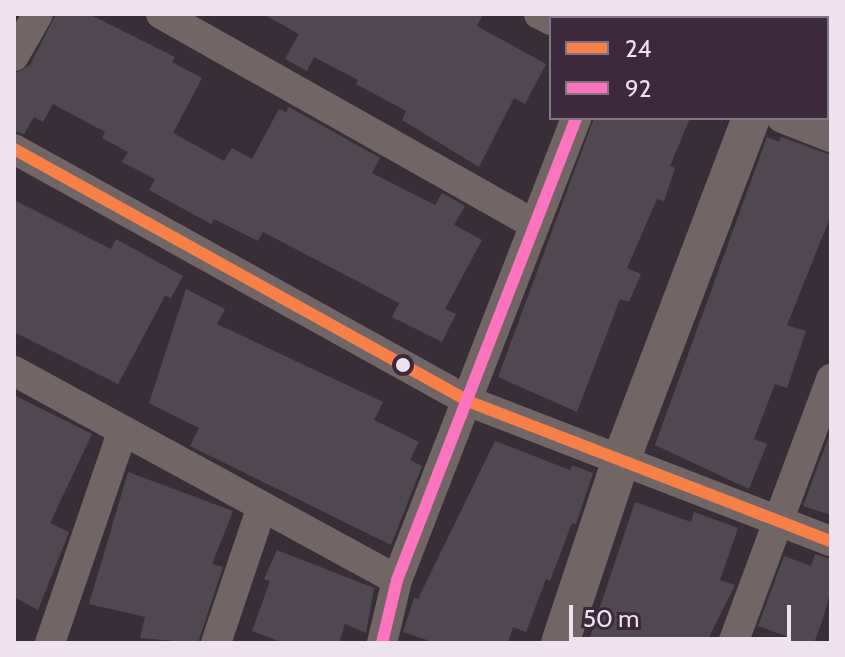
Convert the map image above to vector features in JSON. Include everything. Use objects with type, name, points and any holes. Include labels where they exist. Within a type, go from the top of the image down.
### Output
[{"type":"street","points":[[14,56],[38,14]]},
{"type":"street","points":[[161,14],[534,224]]},
{"type":"street","points":[[382,643],[397,580],[470,402],[575,120]]},
{"type":"street","points":[[560,643],[620,463],[750,120]]},
{"type":"street","points":[[787,120],[831,137]]},
{"type":"street","points":[[14,149],[470,402],[620,463],[831,541]]},
{"type":"street","points":[[14,371],[261,509],[397,580]]},
{"type":"street","points":[[733,643],[831,379]]},
{"type":"street","points":[[50,643],[122,433]]},
{"type":"street","points":[[216,643],[261,509]]},
{"type":"building","points":[[56,14],[89,14],[175,57],[172,62],[202,78],[173,133],[224,161],[232,148],[252,159],[279,109],[286,112],[289,107],[380,158],[372,173],[435,205],[442,193],[465,206],[454,225],[482,240],[445,309],[456,314],[442,342],[392,317],[399,303],[263,232],[258,241],[214,219],[211,224],[149,190],[155,179],[122,162],[128,152],[102,138],[105,132],[53,104],[43,122],[34,117],[24,134],[14,131],[14,74],[30,65]]},
{"type":"building","points":[[263,14],[483,14],[477,26],[546,64],[525,104],[514,98],[479,167],[402,120],[406,111],[356,84],[358,80],[314,57],[307,71],[285,59],[299,34]]},
{"type":"building","points":[[593,120],[689,120],[670,166],[675,168],[664,201],[657,199],[627,268],[641,274],[629,302],[620,299],[577,412],[498,377]]},
{"type":"building","points":[[767,137],[779,142],[781,137],[831,155],[831,215],[787,325],[806,331],[787,388],[775,384],[754,439],[767,444],[749,489],[655,445]]},
{"type":"building","points":[[14,200],[111,249],[116,239],[183,276],[171,298],[165,296],[118,384],[14,332]]},
{"type":"building","points":[[186,289],[225,309],[217,324],[383,402],[374,420],[419,442],[410,460],[422,466],[391,545],[190,446],[199,428],[149,403]]},
{"type":"building","points":[[14,395],[92,434],[50,523],[69,532],[38,610],[14,597]]},
{"type":"building","points":[[831,431],[831,515],[803,506]]},
{"type":"building","points":[[495,441],[570,470],[572,465],[593,473],[576,524],[572,523],[550,581],[546,579],[526,632],[513,627],[508,643],[436,643],[403,632],[414,598],[418,599]]},
{"type":"building","points":[[128,472],[233,511],[212,564],[223,567],[198,643],[140,638],[145,617],[89,604]]},
{"type":"building","points":[[635,502],[691,522],[694,512],[738,528],[720,580],[735,585],[706,643],[588,643]]},
{"type":"building","points":[[277,550],[374,588],[366,633],[345,624],[339,643],[284,643],[252,631],[270,581],[264,579]]},
{"type":"building","points":[[815,554],[831,559],[831,589],[823,619],[814,643],[785,643],[788,637],[758,626],[784,556],[811,566]]},
{"type":"transit line","name":"92","points":[[382,643],[397,580],[575,120]]},
{"type":"transit line","name":"24","points":[[14,149],[470,402],[831,541]]}]
